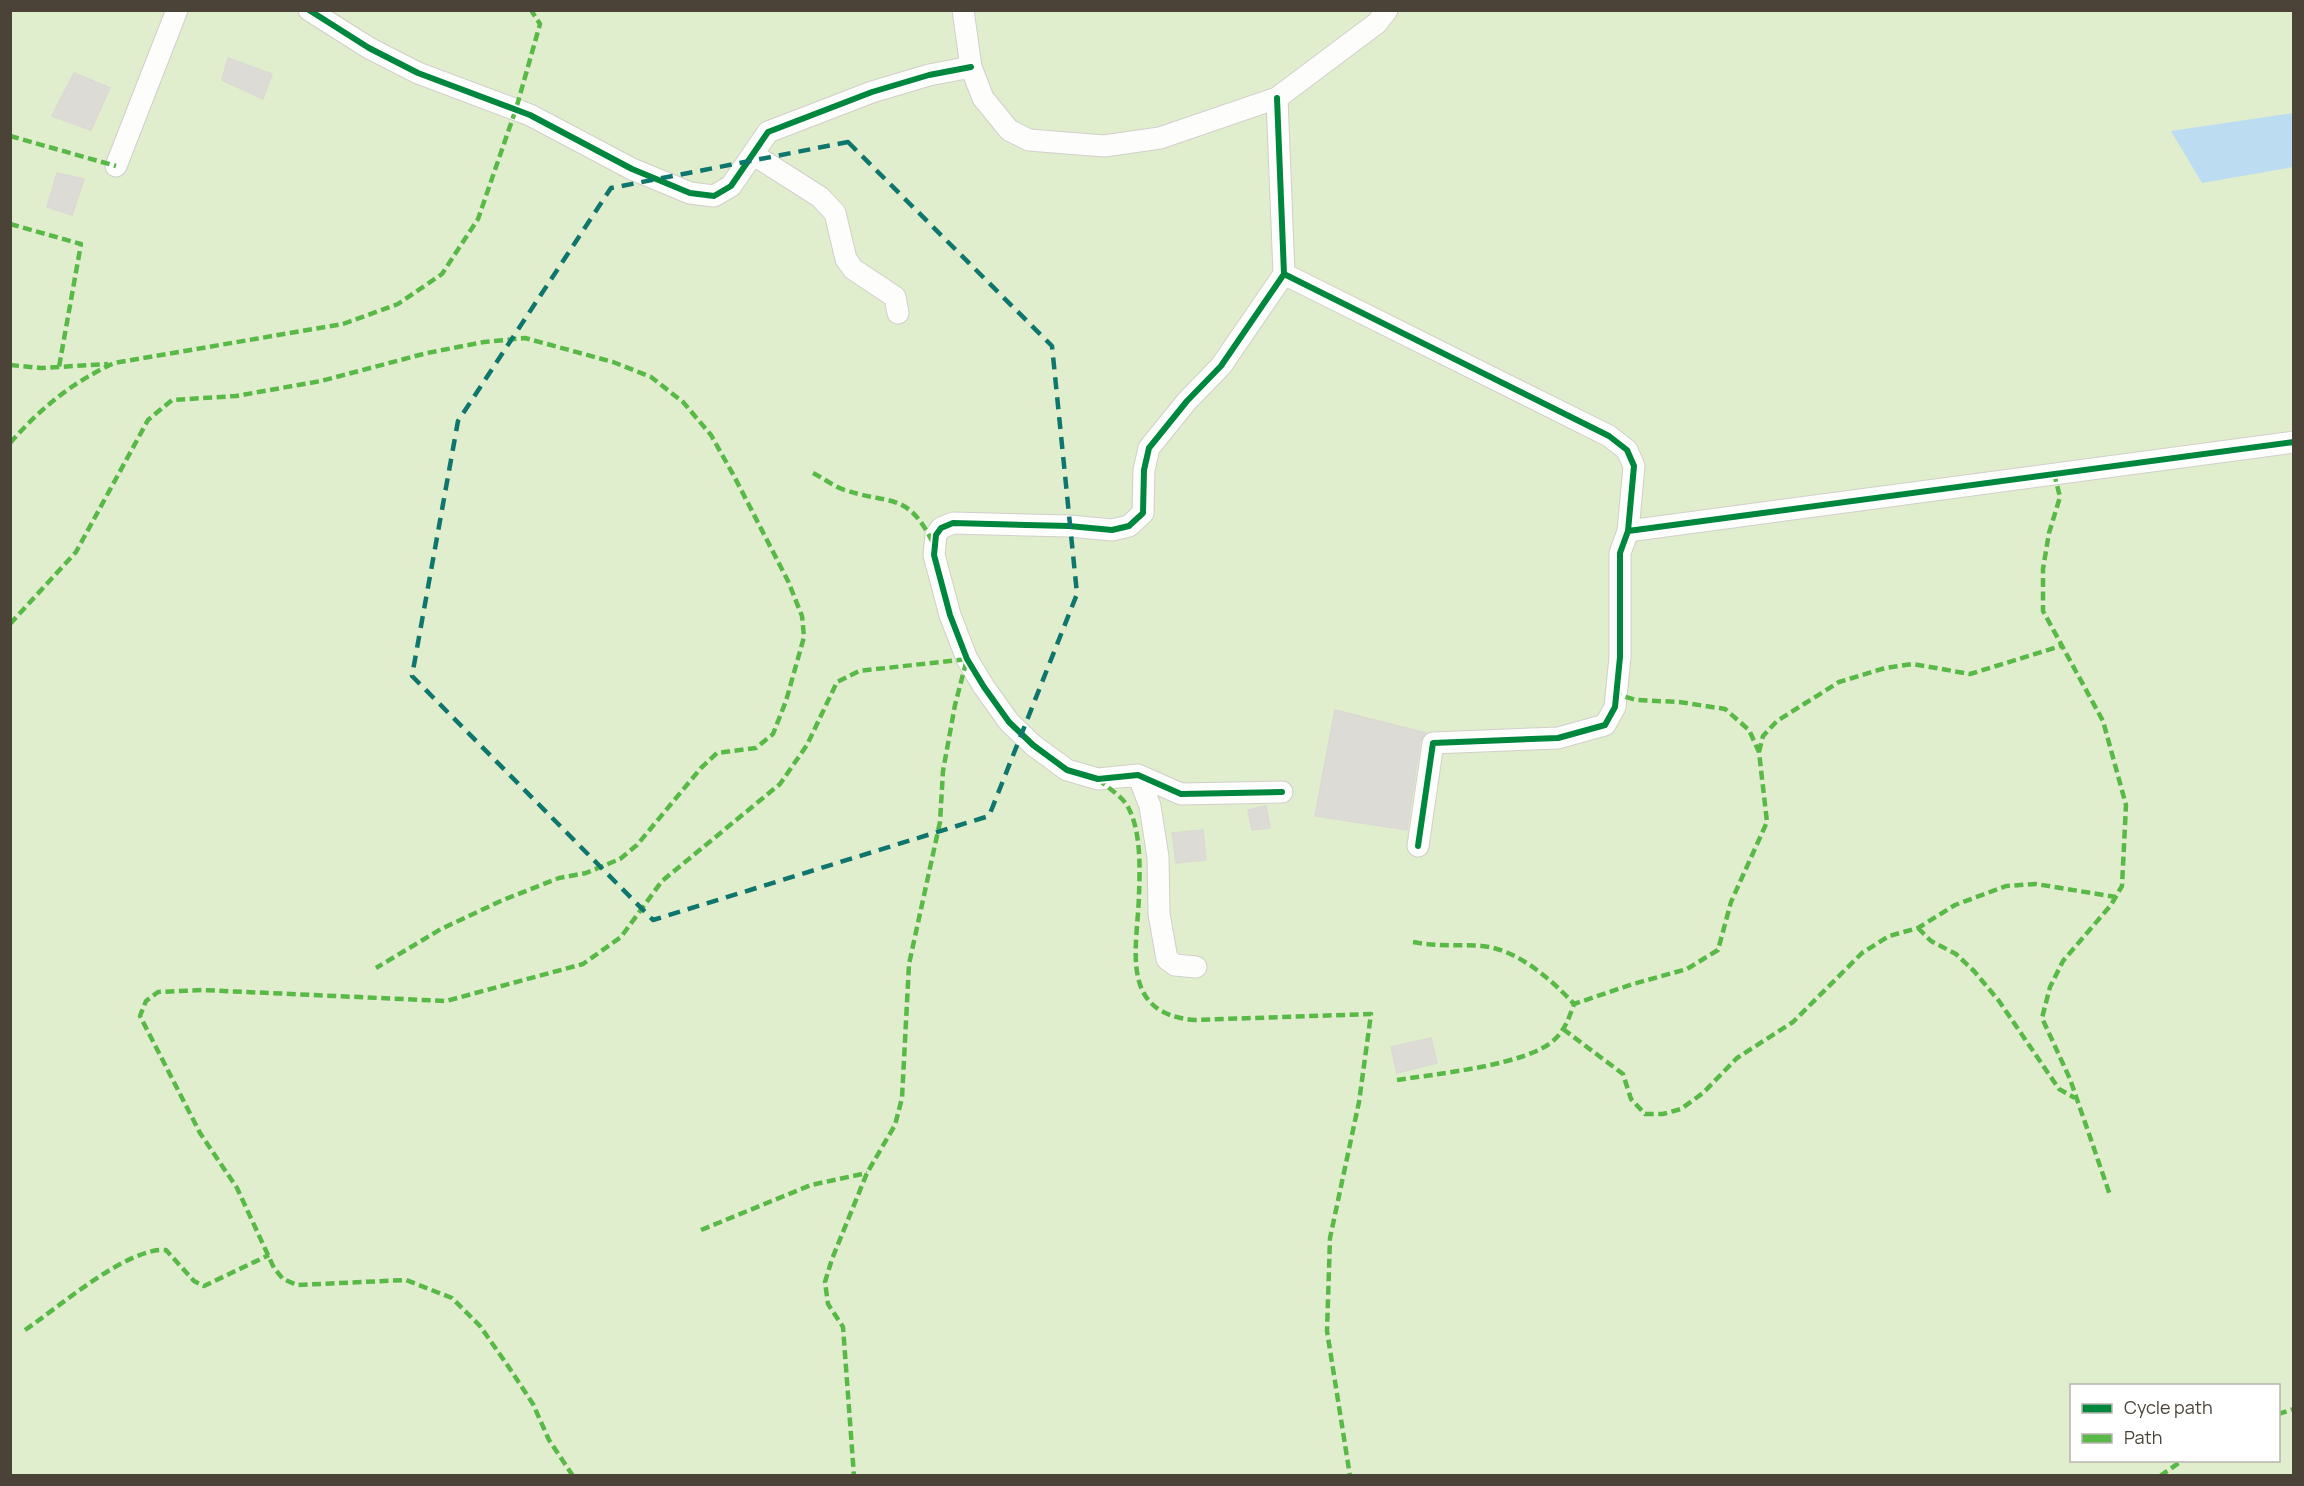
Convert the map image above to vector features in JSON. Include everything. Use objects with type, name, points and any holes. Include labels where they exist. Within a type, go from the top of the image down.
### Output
[{"type":"street","points":[[116,166],[177,10]]},
{"type":"street","points":[[309,10],[369,48],[418,73],[530,115],[632,169],[690,193],[714,196],[731,186],[768,132],[895,85],[971,67]]},
{"type":"street","points":[[963,10],[971,67],[983,98],[1009,130],[1029,140],[1104,146],[1160,138],[1277,98],[1377,23],[1387,10]]},
{"type":"street","points":[[1277,98],[1284,274],[1221,366],[1187,401],[1149,448],[1144,470],[1143,513],[1129,526],[1112,530],[1070,526],[953,523],[941,528],[936,535],[934,555],[950,615],[967,659],[1009,722],[1033,745],[1067,770],[1098,779],[1138,775],[1181,794],[1282,792]]},
{"type":"street","points":[[754,155],[820,197],[835,213],[846,259],[861,276],[895,297],[898,313]]},
{"type":"street","points":[[1284,274],[1609,436],[1627,450],[1634,466],[1628,531],[1620,553],[1620,657],[1615,707],[1605,725],[1558,738],[1433,743],[1418,846]]},
{"type":"street","points":[[1628,531],[2294,442]]},
{"type":"street","points":[[1138,775],[1150,806],[1158,857],[1159,914],[1167,959],[1175,965],[1196,967]]},
{"type":"highlighted area","points":[[848,142],[1052,346],[1077,594],[989,816],[653,920],[412,676],[458,421],[611,188]]},
{"type":"green space","points":[[10,11],[2293,11],[2293,1475],[11,1475]]},
{"type":"water","points":[[2293,113],[2293,167],[2202,183],[2171,131]]},
{"type":"building","points":[[228,58],[272,74],[263,99],[222,80]]},
{"type":"building","points":[[74,73],[110,88],[91,130],[52,116]]},
{"type":"building","points":[[57,173],[84,179],[72,215],[47,207]]},
{"type":"building","points":[[1335,710],[1426,733],[1420,741],[1407,830],[1315,816]]},
{"type":"building","points":[[1266,806],[1270,828],[1252,830],[1248,810]]},
{"type":"building","points":[[1203,830],[1206,860],[1176,863],[1172,833]]},
{"type":"building","points":[[1431,1038],[1437,1063],[1397,1073],[1391,1047]]},
{"type":"marked path","points":[[10,443],[58,397],[84,379],[114,363],[343,324],[398,304],[442,274],[478,219],[516,109],[540,24],[531,10]]},
{"type":"marked path","points":[[10,136],[116,166]]},
{"type":"marked path","points":[[10,224],[81,244],[59,367]]},
{"type":"marked path","points":[[10,624],[76,552],[148,420],[172,400],[236,396],[321,381],[427,353],[484,342],[525,338],[613,362],[651,377],[683,402],[711,435],[734,476],[788,581],[802,616],[804,637],[786,701],[773,734],[756,748],[717,753],[701,768],[637,845],[620,859],[586,873],[559,878],[503,900],[441,929],[376,968]]},
{"type":"marked path","points":[[10,365],[41,368],[108,364]]},
{"type":"marked path","points":[[813,473],[842,489],[896,502],[906,507],[924,527],[934,545]]},
{"type":"marked path","points":[[2054,473],[2060,497],[2049,533],[2043,569],[2043,611],[2103,721],[2126,805],[2122,886],[2111,905],[2063,961],[2050,987],[2042,1018],[2070,1079],[2110,1195]]},
{"type":"marked path","points":[[1759,752],[1763,736],[1777,721],[1839,682],[1885,668],[1913,664],[1970,674],[2061,646]]},
{"type":"marked path","points":[[573,1476],[549,1440],[533,1404],[508,1366],[480,1326],[452,1298],[406,1280],[297,1285],[283,1279],[274,1268],[237,1188],[200,1133],[140,1016],[146,1001],[158,992],[202,990],[446,1001],[583,964],[621,937],[662,881],[780,784],[807,745],[837,682],[859,671],[967,659],[955,705],[943,771],[940,822],[909,964],[902,1098],[895,1125],[867,1173],[825,1282],[828,1304],[843,1327],[854,1476]]},
{"type":"marked path","points":[[1397,1080],[1480,1067],[1524,1056],[1541,1049],[1558,1036],[1574,1004],[1687,969],[1718,950],[1731,902],[1767,822],[1759,752],[1749,730],[1725,709],[1679,702],[1636,700],[1616,694]]},
{"type":"marked path","points":[[1098,779],[1126,803],[1135,827],[1139,861],[1137,974],[1143,991],[1153,1005],[1170,1015],[1195,1020],[1371,1014],[1359,1102],[1330,1238],[1327,1331],[1350,1476]]},
{"type":"marked path","points":[[1563,1029],[1623,1074],[1631,1099],[1645,1114],[1663,1114],[1681,1109],[1703,1093],[1737,1058],[1793,1022],[1862,953],[1889,936],[1918,928],[1955,905],[2006,886],[2036,884],[2116,897]]},
{"type":"marked path","points":[[1918,928],[1931,941],[1956,954],[1974,971],[1999,1001],[2059,1089],[2075,1098]]},
{"type":"marked path","points":[[1413,942],[1482,946],[1508,953],[1533,967],[1574,1004]]},
{"type":"marked path","points":[[701,1230],[811,1185],[867,1173]]},
{"type":"marked path","points":[[25,1330],[113,1268],[150,1252],[166,1250],[194,1281],[204,1286],[269,1255]]},
{"type":"marked path","points":[[2280,1413],[2294,1409]]},
{"type":"marked path","points":[[2160,1476],[2180,1462]]},
{"type":"cycle path","points":[[309,10],[369,48],[418,73],[530,115],[632,169],[690,193],[714,196],[731,186],[768,132],[872,92],[929,75],[971,67]]},
{"type":"cycle path","points":[[1277,98],[1284,274],[1609,436],[1627,450],[1634,466],[1628,531],[1620,553],[1620,657],[1615,707],[1605,725],[1558,738],[1433,743],[1418,846]]},
{"type":"cycle path","points":[[1282,792],[1181,794],[1138,775],[1098,779],[1067,770],[1033,745],[1009,722],[984,687],[967,659],[950,615],[934,555],[936,535],[941,528],[953,523],[1069,526],[1112,530],[1129,526],[1143,513],[1144,470],[1149,448],[1187,401],[1221,366],[1284,274]]},
{"type":"cycle path","points":[[1628,531],[2294,442]]}]
